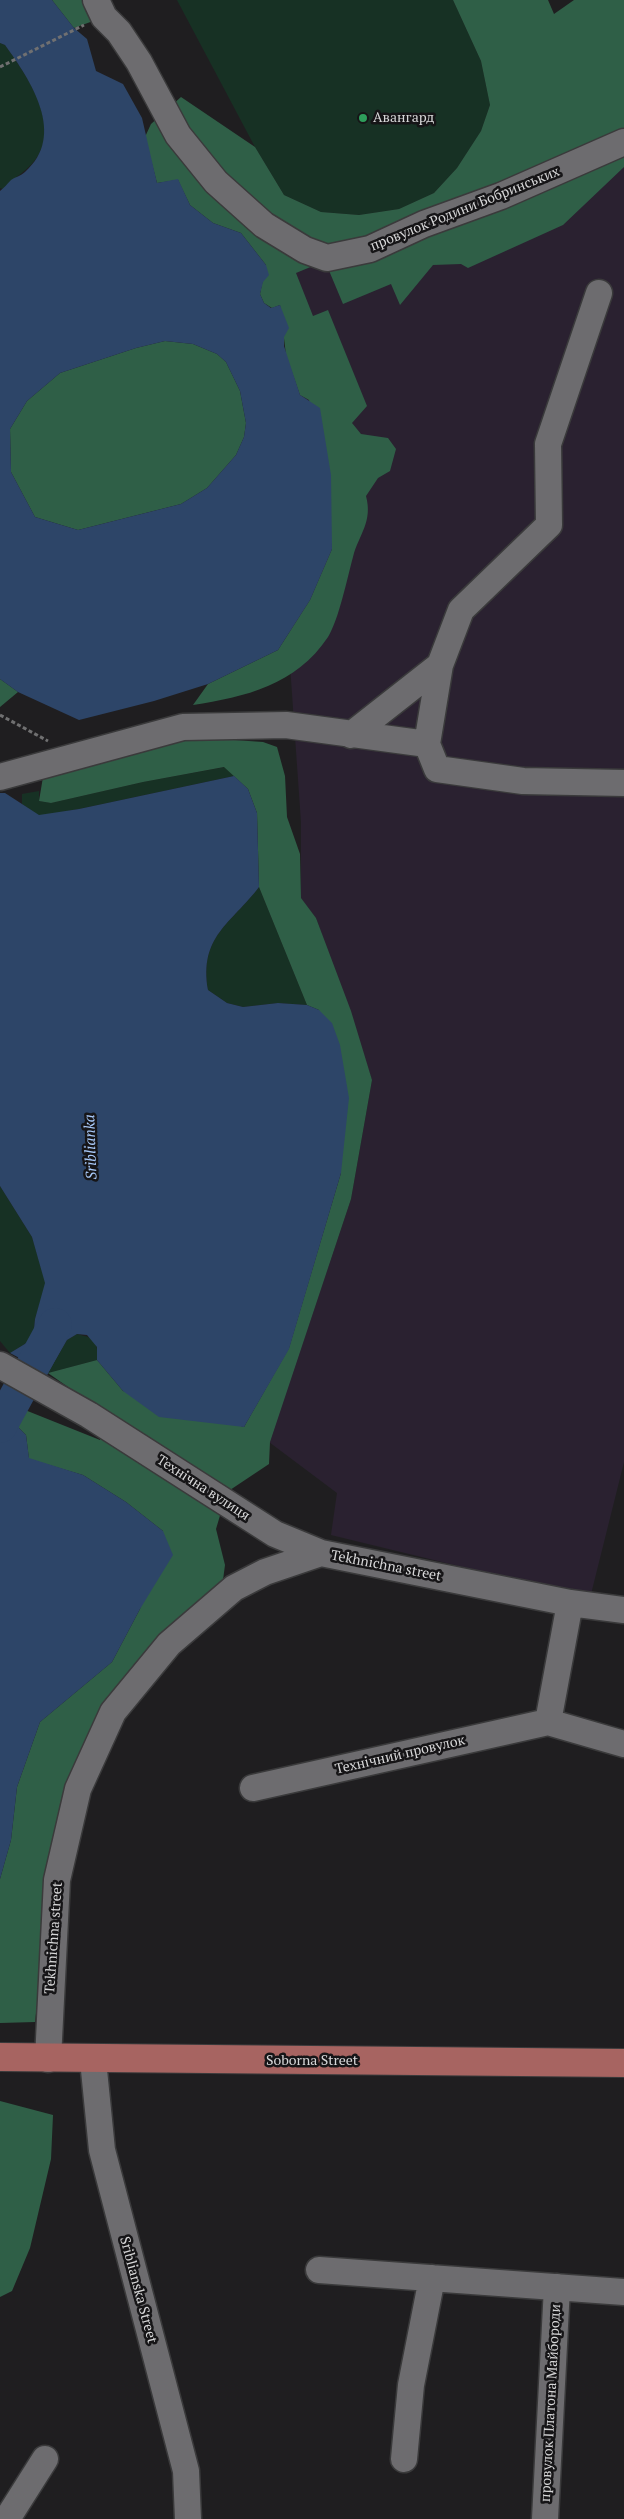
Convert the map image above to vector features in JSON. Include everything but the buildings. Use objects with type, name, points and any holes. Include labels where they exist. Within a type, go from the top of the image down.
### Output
[{"type":"main road","name":"Soborna Street","points":[[0,2057],[93,2060],[624,2063]]},
{"type":"street","name":"провулок Родини Бобринських","points":[[96,0],[104,17],[120,32],[139,62],[178,135],[216,182],[264,225],[305,250],[327,258],[370,249],[424,224],[518,189],[624,142]]},
{"type":"street","points":[[599,293],[548,444],[549,525],[461,610],[440,665],[427,744],[437,769],[523,780],[624,783]]},
{"type":"street","points":[[351,734],[440,665]]},
{"type":"street","points":[[1,777],[184,726],[286,725],[427,744]]},
{"type":"street","name":"Технічна вулиця","points":[[0,1365],[89,1415],[275,1534],[321,1553]]},
{"type":"street","name":"Tekhnichna street","points":[[48,2059],[57,1880],[78,1789],[113,1712],[169,1644],[234,1588],[265,1572],[321,1553],[570,1602],[624,1610]]},
{"type":"street","points":[[548,1722],[570,1602]]},
{"type":"street","name":"Технічний провулок","points":[[253,1788],[548,1722],[624,1744]]},
{"type":"street","name":"Sriblianska Street","points":[[93,2060],[102,2150],[186,2471],[188,2519]]},
{"type":"street","name":"провулок Платона Майбороди","points":[[319,2270],[624,2292]]},
{"type":"street","points":[[404,2459],[412,2386],[432,2278]]},
{"type":"street","name":"провулок Платона Майбороди","points":[[544,2519],[557,2287]]},
{"type":"street","points":[[7,2519],[45,2459]]},
{"type":"path","points":[[0,67],[86,24]]},
{"type":"path","points":[[0,715],[78,756]]},
{"type":"shaded area","points":[[624,145],[624,1462],[590,1598],[331,1535],[337,1493],[269,1442],[351,1199],[372,1080],[316,918],[301,899],[301,822],[290,665],[286,257]]},
{"type":"green space","points":[[52,0],[96,0],[104,17],[74,28]]},
{"type":"green space","name":"Авангард","points":[[177,0],[453,0],[481,61],[490,105],[481,131],[457,168],[434,193],[399,209],[359,215],[321,212],[284,195],[255,147]]},
{"type":"green space","points":[[453,0],[548,0],[554,14],[574,0],[624,0],[624,167],[563,225],[468,268],[461,264],[433,265],[400,305],[391,284],[343,304],[325,261],[296,273],[313,316],[328,310],[367,406],[352,423],[361,434],[388,438],[396,449],[390,471],[378,478],[366,496],[368,505],[367,521],[353,557],[339,610],[328,637],[301,667],[285,678],[250,693],[193,705],[208,684],[278,650],[310,600],[332,549],[309,400],[300,395],[286,355],[280,305],[272,308],[264,303],[260,294],[266,265],[241,233],[213,223],[190,205],[178,180],[157,183],[145,137],[151,124],[181,97],[255,147],[284,195],[321,212],[359,215],[399,209],[434,193],[457,168],[481,131],[490,105],[481,61]]},
{"type":"green space","points":[[0,43],[5,45],[30,83],[37,97],[45,126],[44,140],[35,160],[3,189],[0,188]]},
{"type":"green space","points":[[165,341],[193,344],[217,354],[226,362],[240,391],[246,423],[244,437],[236,455],[207,488],[181,504],[78,530],[35,517],[11,472],[10,429],[27,401],[60,373],[136,348]]},
{"type":"green space","points":[[0,679],[18,692],[0,707]]},
{"type":"green space","points":[[205,738],[263,742],[277,747],[285,776],[287,817],[300,854],[301,898],[316,918],[351,1011],[372,1080],[351,1199],[270,1442],[269,1464],[227,1492],[216,1529],[225,1565],[223,1580],[96,1727],[45,1934],[35,2022],[0,2023],[0,1879],[11,1840],[17,1787],[40,1722],[112,1662],[140,1609],[163,1531],[126,1502],[83,1475],[29,1459],[26,1435],[19,1428],[19,1418],[25,1410],[100,1440],[101,1410],[48,1373],[97,1360],[123,1391],[244,1427],[289,1348],[341,1173],[319,1010],[307,1005],[259,887],[257,813],[248,789],[224,767],[143,782],[51,803],[39,801],[43,777],[152,746]]},
{"type":"green space","points":[[225,767],[234,776],[79,809],[39,816],[22,804],[22,794],[39,791],[39,801],[51,803],[143,782]]},
{"type":"green space","points":[[259,887],[307,1005],[278,1003],[243,1007],[227,1003],[208,990],[206,972],[208,956],[213,943],[228,922]]},
{"type":"green space","points":[[0,1186],[32,1237],[46,1283],[35,1319],[33,1339],[10,1353],[0,1341]]},
{"type":"green space","points":[[77,1334],[88,1337],[96,1343],[97,1360],[48,1373],[67,1340]]},
{"type":"green space","points":[[0,2101],[53,2115],[51,2159],[30,2248],[12,2291],[0,2297]]},
{"type":"water","points":[[0,0],[52,0],[74,28],[87,39],[96,71],[123,84],[142,118],[157,183],[178,179],[190,205],[213,223],[241,233],[266,265],[269,275],[263,282],[260,294],[264,303],[271,308],[280,305],[289,328],[284,337],[284,346],[300,395],[320,408],[331,475],[332,549],[310,600],[278,650],[208,684],[154,701],[79,720],[18,692],[0,679],[0,191],[11,180],[22,175],[37,157],[43,142],[44,125],[41,108],[34,91],[15,59],[5,45],[0,43]],"holes":[[[165,341],[193,344],[217,354],[226,362],[240,391],[246,423],[244,437],[236,455],[207,488],[181,504],[78,530],[35,517],[11,472],[10,429],[27,401],[60,373],[136,348]]]},
{"type":"water","points":[[234,776],[248,789],[257,813],[259,887],[228,922],[213,943],[208,956],[206,972],[208,990],[227,1003],[243,1007],[278,1003],[307,1005],[319,1010],[332,1023],[340,1045],[349,1098],[341,1173],[289,1349],[244,1427],[159,1417],[123,1391],[97,1360],[97,1347],[87,1335],[77,1334],[67,1340],[48,1373],[10,1353],[33,1339],[35,1319],[45,1283],[32,1237],[0,1186],[0,793],[5,793],[39,815],[79,809]]},
{"type":"water","points":[[6,1396],[25,1410],[19,1418],[19,1428],[26,1435],[29,1458],[83,1475],[126,1502],[163,1531],[173,1555],[140,1609],[112,1662],[40,1722],[17,1787],[11,1840],[0,1879],[0,1399]]},
{"type":"waterway","name":"Sriblianka","points":[[0,1426],[55,1325]]},
{"type":"place","name":"Авангард","points":[[363,118]]}]
